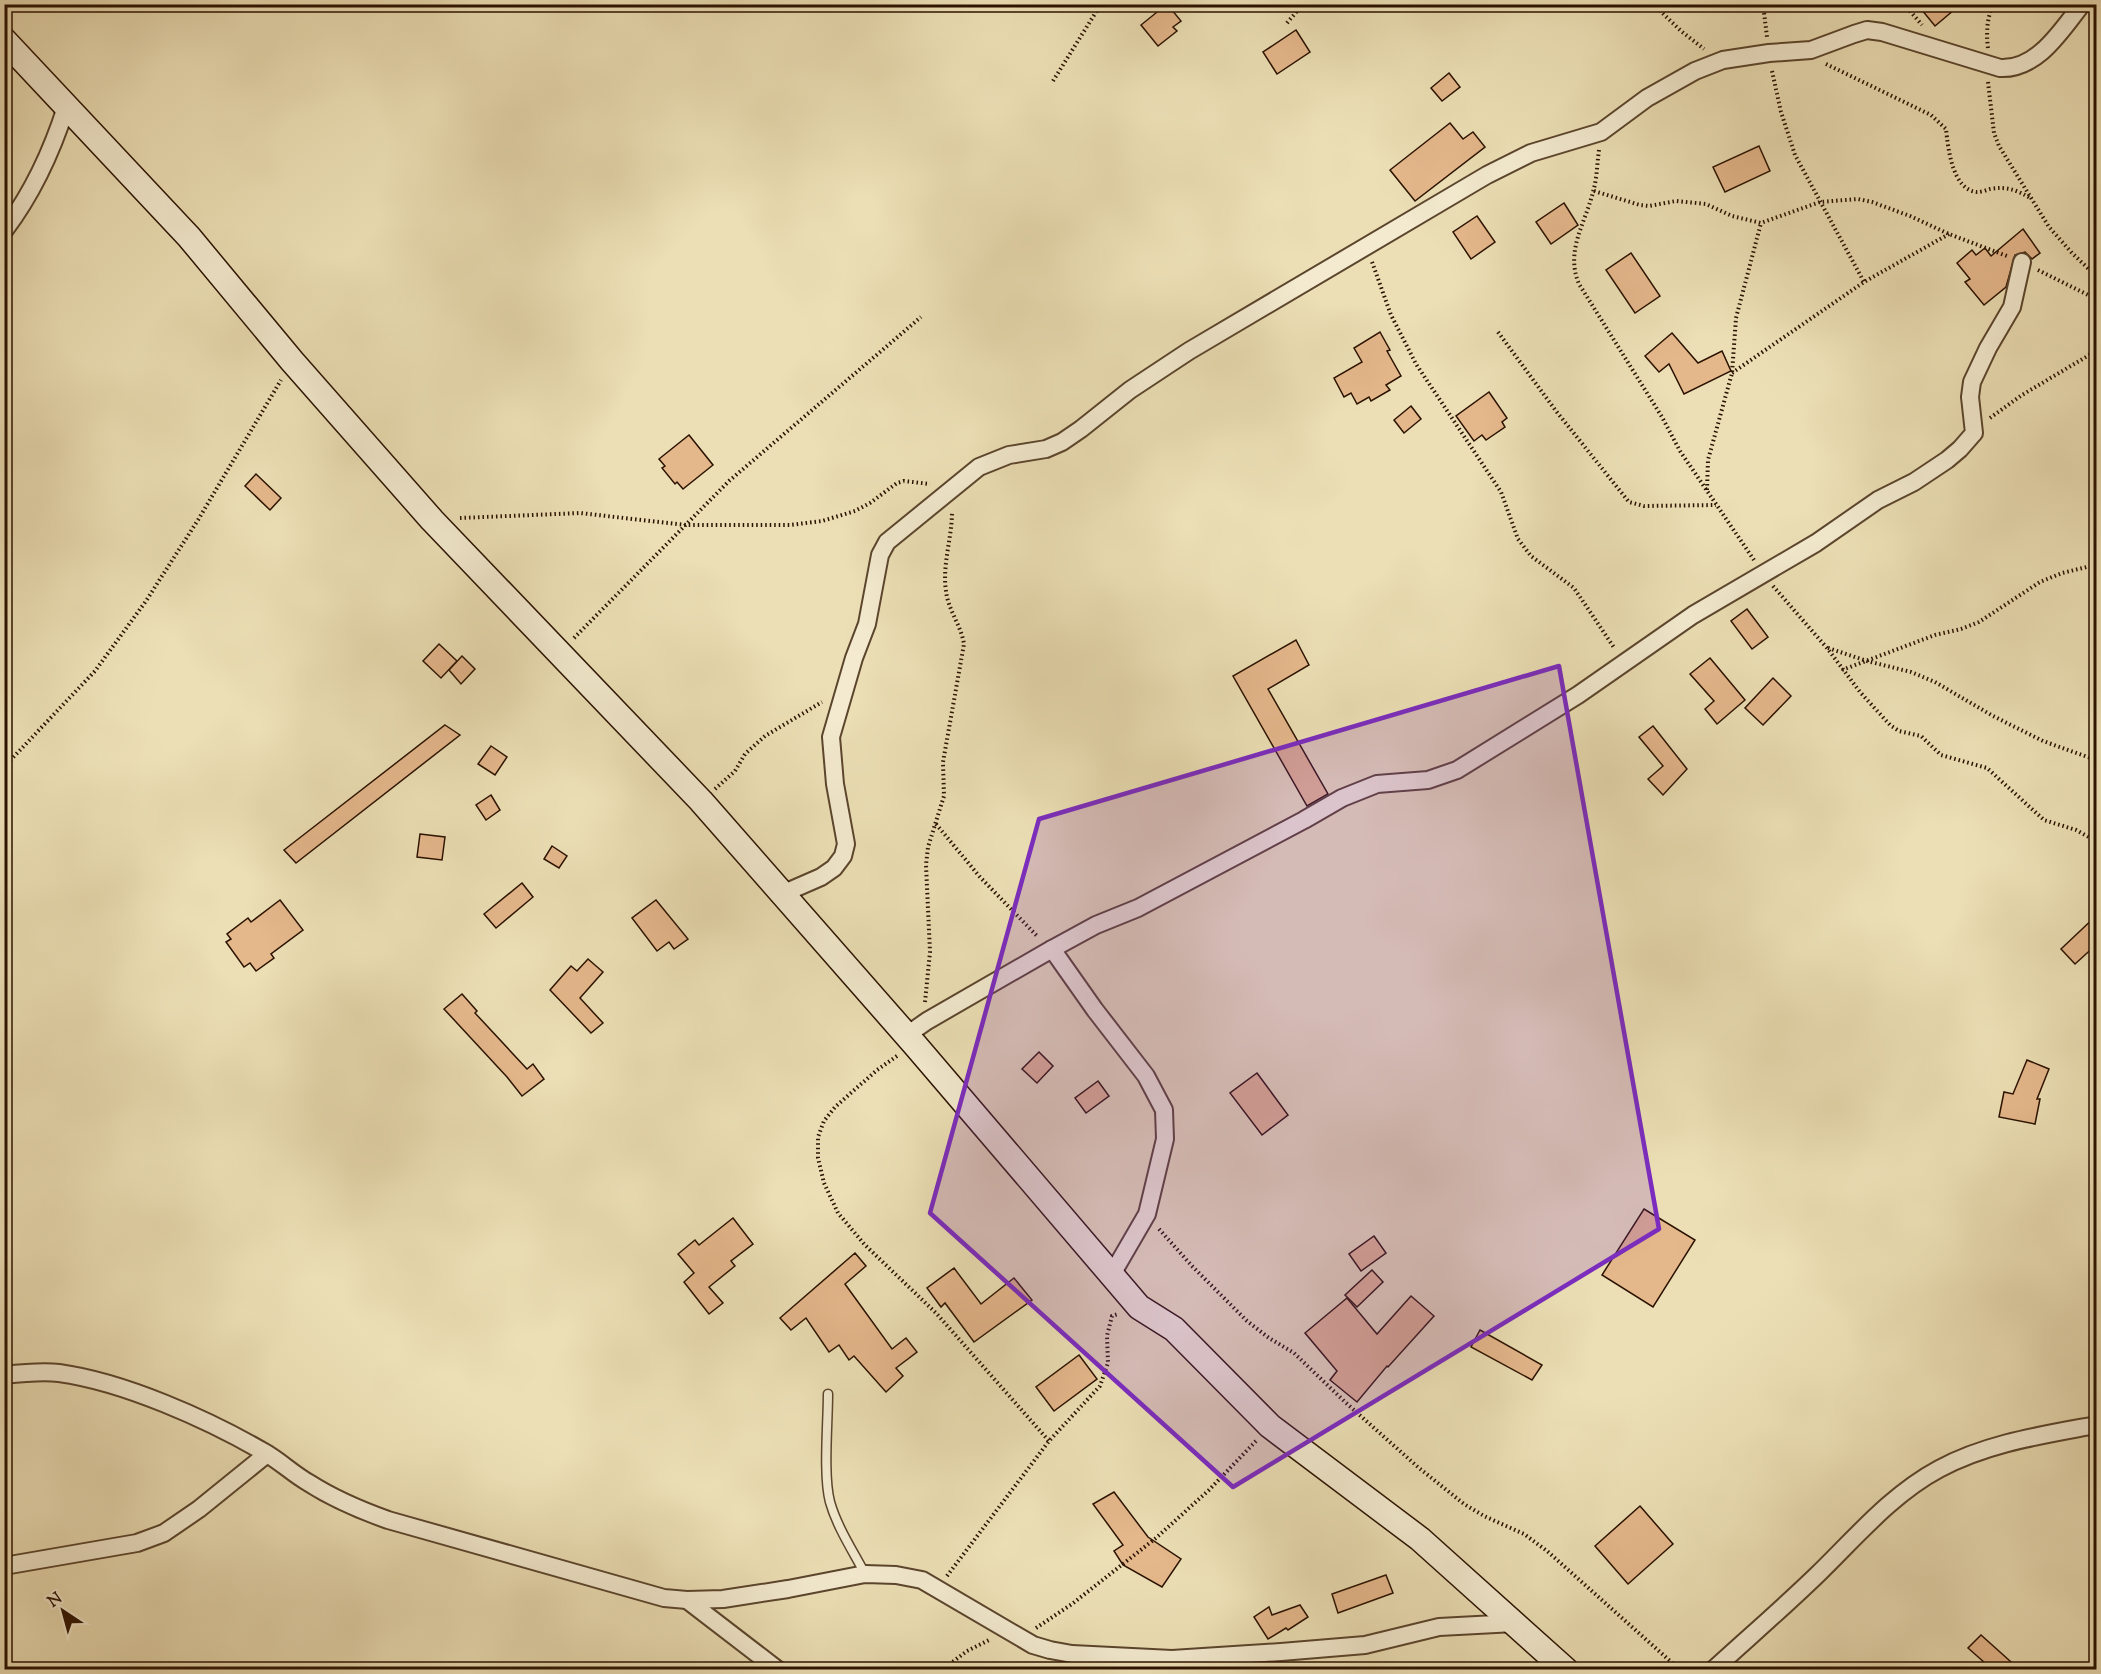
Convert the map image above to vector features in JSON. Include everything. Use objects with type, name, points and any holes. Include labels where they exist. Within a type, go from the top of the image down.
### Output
[{"type":"street","points":[[782,894],[820,877],[834,868],[843,856],[846,844],[837,800],[831,737],[847,689],[854,658],[867,624],[880,555],[887,542],[980,467],[1009,455],[1046,449],[1062,442],[1130,390],[1189,351],[1367,248],[1507,163],[1531,153],[1601,132],[1647,98],[1695,71],[1723,60],[1811,50],[1868,30],[1882,32],[2000,68],[2012,68],[2022,65],[2041,53],[2082,4]]},
{"type":"street","points":[[2092,4],[2097,9]]},
{"type":"street","points":[[4,40],[189,237],[292,361],[432,520],[701,801],[912,1040],[1111,1276],[1140,1307],[1174,1329],[1270,1425],[1420,1539],[1566,1670]]},
{"type":"street","points":[[4,231],[21,209],[55,142],[66,107]]},
{"type":"street","points":[[912,1040],[927,1021],[1052,949],[1096,925],[1148,903],[1342,798],[1377,784],[1428,780],[1457,770],[1578,695],[1693,615],[1816,543],[1878,500],[1923,476],[1960,449],[1974,433],[1970,397],[1972,382],[1988,348],[2012,307],[2022,262]]},
{"type":"street","points":[[1052,949],[1146,1076],[1164,1110],[1165,1139],[1147,1214],[1111,1276]]},
{"type":"street","points":[[4,1376],[21,1373],[58,1373],[104,1382],[215,1426],[267,1454],[309,1483],[339,1500],[388,1520],[664,1598],[723,1599],[865,1574],[896,1575],[922,1580],[1016,1635],[1050,1650],[1072,1654],[1172,1659],[1365,1645],[1439,1628],[1515,1623]]},
{"type":"street","points":[[1713,1670],[1814,1578],[1900,1495],[1920,1480],[1976,1453],[2033,1436],[2097,1425]]},
{"type":"street","points":[[4,1566],[137,1543],[164,1533],[199,1509],[267,1454]]},
{"type":"street","points":[[687,1600],[778,1670]]},
{"type":"lane","points":[[828,1394],[827,1467],[830,1501],[843,1534],[865,1574]]},
{"type":"path","points":[[1053,81],[1101,4]]},
{"type":"path","points":[[1287,23],[1303,4]]},
{"type":"path","points":[[1653,4],[1697,45],[1723,60]]},
{"type":"path","points":[[1763,4],[1769,53],[1781,112],[1795,155],[1864,282]]},
{"type":"path","points":[[1993,4],[1986,33],[1989,64],[1988,86],[1994,133],[1999,146],[2049,227],[2097,276]]},
{"type":"path","points":[[1811,50],[1824,63],[1921,110],[1944,125],[1950,160],[1957,176],[1969,189],[1977,192],[2008,188],[2031,198]]},
{"type":"path","points":[[1601,132],[1593,191],[1573,256],[1574,272],[1579,284],[1662,417],[1680,451],[1763,574],[1890,725],[1921,736],[1941,755],[1987,768],[2044,820],[2076,830],[2097,841]]},
{"type":"path","points":[[1593,191],[1640,205],[1649,206],[1676,201],[1706,204],[1732,216],[1761,223],[1820,202],[1858,199],[1872,202],[2022,262],[2097,299]]},
{"type":"path","points":[[1707,490],[1708,460],[1732,373],[1736,318],[1761,223]]},
{"type":"path","points":[[1732,373],[1864,282],[1949,234]]},
{"type":"path","points":[[1367,248],[1391,315],[1416,364],[1450,419],[1501,492],[1518,539],[1531,556],[1574,588],[1625,661]]},
{"type":"path","points":[[559,653],[729,481],[921,316]]},
{"type":"path","points":[[1498,332],[1556,411],[1629,502],[1644,506],[1717,505]]},
{"type":"path","points":[[1974,433],[1997,412],[2022,395],[2097,351]]},
{"type":"path","points":[[4,767],[95,671],[146,601],[198,520],[292,361]]},
{"type":"path","points":[[432,520],[579,513],[686,525],[790,525],[822,521],[855,511],[897,483],[911,482],[955,489],[945,580],[946,592],[962,632],[964,644],[943,762],[944,796],[928,847],[926,865],[930,952],[925,1002],[927,1021]]},
{"type":"path","points":[[1842,670],[1935,635],[1979,622],[2040,582],[2097,563]]},
{"type":"path","points":[[1827,648],[1911,672],[1935,682],[1993,716],[2043,741],[2097,760]]},
{"type":"path","points":[[701,801],[735,771],[746,754],[765,736],[847,689]]},
{"type":"path","points":[[936,824],[996,894],[1052,949]]},
{"type":"path","points":[[4,1024],[10,1055],[4,1066]]},
{"type":"path","points":[[912,1040],[835,1107],[824,1121],[818,1137],[818,1158],[824,1183],[838,1213],[865,1245],[936,1312],[1049,1441]]},
{"type":"path","points":[[1147,1214],[1191,1266],[1247,1321],[1294,1353],[1344,1401],[1450,1493],[1484,1516],[1524,1534],[1547,1551],[1680,1670]]},
{"type":"path","points":[[938,1590],[1049,1441],[1100,1386],[1107,1363],[1107,1336],[1112,1316],[1140,1307]]},
{"type":"path","points":[[942,1670],[985,1641],[1016,1635],[1072,1604],[1156,1538],[1209,1490],[1270,1425]]},
{"type":"highlighted area","points":[[1559,666],[1659,1229],[1233,1487],[930,1213],[1039,819]]},
{"type":"building","points":[[1167,4],[1181,21],[1173,27],[1177,31],[1158,46],[1141,25]]},
{"type":"building","points":[[1917,4],[1961,4],[1935,26]]},
{"type":"building","points":[[1296,30],[1310,52],[1277,74],[1263,52]]},
{"type":"building","points":[[1449,73],[1460,87],[1442,101],[1431,88]]},
{"type":"building","points":[[1450,123],[1463,139],[1473,132],[1485,147],[1415,201],[1390,170]]},
{"type":"building","points":[[1759,146],[1770,171],[1725,192],[1713,167]]},
{"type":"building","points":[[1564,203],[1578,225],[1551,244],[1536,222]]},
{"type":"building","points":[[1477,216],[1495,242],[1471,259],[1453,232]]},
{"type":"building","points":[[2023,229],[2040,253],[2032,259],[2025,252],[2015,255],[2006,287],[1984,305],[1965,282],[1970,279],[1957,263],[1972,250],[1976,255],[1985,248],[1991,256]]},
{"type":"building","points":[[1631,253],[1660,296],[1635,313],[1606,270]]},
{"type":"building","points":[[1380,332],[1390,350],[1387,351],[1401,376],[1386,385],[1390,390],[1371,401],[1369,397],[1357,404],[1351,393],[1344,397],[1334,378],[1362,362],[1354,348]]},
{"type":"building","points":[[1672,333],[1698,363],[1722,351],[1731,371],[1684,394],[1669,364],[1659,372],[1645,356]]},
{"type":"building","points":[[1489,392],[1507,418],[1502,422],[1505,427],[1486,440],[1482,435],[1474,441],[1456,416]]},
{"type":"building","points":[[1411,406],[1421,419],[1404,433],[1394,420]]},
{"type":"building","points":[[689,435],[713,465],[683,489],[677,482],[675,484],[662,468],[665,466],[659,459]]},
{"type":"building","points":[[256,474],[281,498],[270,510],[245,486]]},
{"type":"building","points":[[1747,609],[1768,637],[1752,649],[1731,621]]},
{"type":"building","points":[[1296,640],[1309,665],[1268,689],[1328,794],[1307,806],[1233,676]]},
{"type":"building","points":[[439,644],[457,661],[441,678],[423,661]]},
{"type":"building","points":[[462,656],[475,669],[461,684],[449,670]]},
{"type":"building","points":[[1710,658],[1745,700],[1717,724],[1705,709],[1714,701],[1690,674]]},
{"type":"building","points":[[1773,678],[1791,696],[1763,725],[1745,708]]},
{"type":"building","points":[[445,725],[460,735],[296,863],[284,850]]},
{"type":"building","points":[[1653,726],[1687,769],[1663,795],[1648,779],[1663,766],[1639,737]]},
{"type":"building","points":[[491,746],[507,757],[495,775],[478,764]]},
{"type":"building","points":[[491,795],[500,810],[486,820],[476,805]]},
{"type":"building","points":[[420,834],[445,837],[442,860],[417,857]]},
{"type":"building","points":[[552,846],[567,856],[559,868],[544,859]]},
{"type":"building","points":[[522,883],[533,897],[496,928],[484,914]]},
{"type":"building","points":[[280,900],[303,930],[271,954],[274,958],[256,971],[250,963],[244,967],[226,942],[231,939],[227,934],[248,918],[251,922]]},
{"type":"building","points":[[656,900],[688,939],[674,949],[669,942],[657,951],[632,918]]},
{"type":"building","points":[[2097,915],[2097,944],[2075,964],[2061,949]]},
{"type":"building","points":[[588,959],[603,972],[580,998],[603,1023],[591,1033],[550,990],[571,966],[577,971]]},
{"type":"building","points":[[462,994],[477,1011],[475,1013],[527,1069],[533,1064],[544,1079],[522,1096],[444,1009]]},
{"type":"building","points":[[1039,1052],[1053,1066],[1037,1083],[1022,1069]]},
{"type":"building","points":[[2027,1060],[2049,1069],[2037,1099],[2040,1099],[2035,1124],[1999,1117],[2004,1092],[2013,1094]]},
{"type":"building","points":[[1257,1073],[1288,1115],[1262,1135],[1230,1093]]},
{"type":"building","points":[[1098,1081],[1109,1096],[1086,1113],[1075,1098]]},
{"type":"building","points":[[1644,1209],[1695,1240],[1653,1307],[1602,1275]]},
{"type":"building","points":[[733,1218],[753,1244],[731,1261],[735,1266],[709,1287],[723,1303],[709,1314],[684,1282],[694,1273],[678,1254],[695,1240],[699,1245]]},
{"type":"building","points":[[1374,1236],[1386,1253],[1361,1271],[1349,1254]]},
{"type":"building","points":[[855,1253],[866,1266],[845,1284],[892,1349],[906,1338],[917,1352],[896,1368],[903,1376],[886,1392],[854,1356],[849,1360],[839,1345],[829,1352],[806,1318],[791,1330],[780,1318]]},
{"type":"building","points":[[954,1268],[981,1304],[1014,1278],[1032,1300],[974,1342],[945,1303],[941,1307],[927,1288]]},
{"type":"building","points":[[1372,1270],[1383,1282],[1357,1307],[1345,1295]]},
{"type":"building","points":[[1411,1296],[1434,1316],[1357,1402],[1330,1380],[1337,1371],[1305,1333],[1347,1298],[1377,1334]]},
{"type":"building","points":[[1480,1330],[1542,1365],[1532,1380],[1471,1347]]},
{"type":"building","points":[[1079,1355],[1097,1379],[1054,1411],[1036,1387]]},
{"type":"building","points":[[1114,1492],[1148,1537],[1181,1559],[1162,1587],[1123,1565],[1114,1551],[1123,1545],[1093,1504]]},
{"type":"building","points":[[1640,1506],[1673,1544],[1628,1584],[1595,1546]]},
{"type":"building","points":[[1386,1575],[1393,1593],[1338,1613],[1332,1594]]},
{"type":"building","points":[[1300,1605],[1308,1617],[1268,1639],[1254,1617],[1269,1607],[1272,1615]]},
{"type":"building","points":[[1981,1635],[2020,1670],[1993,1670],[1968,1648]]}]
